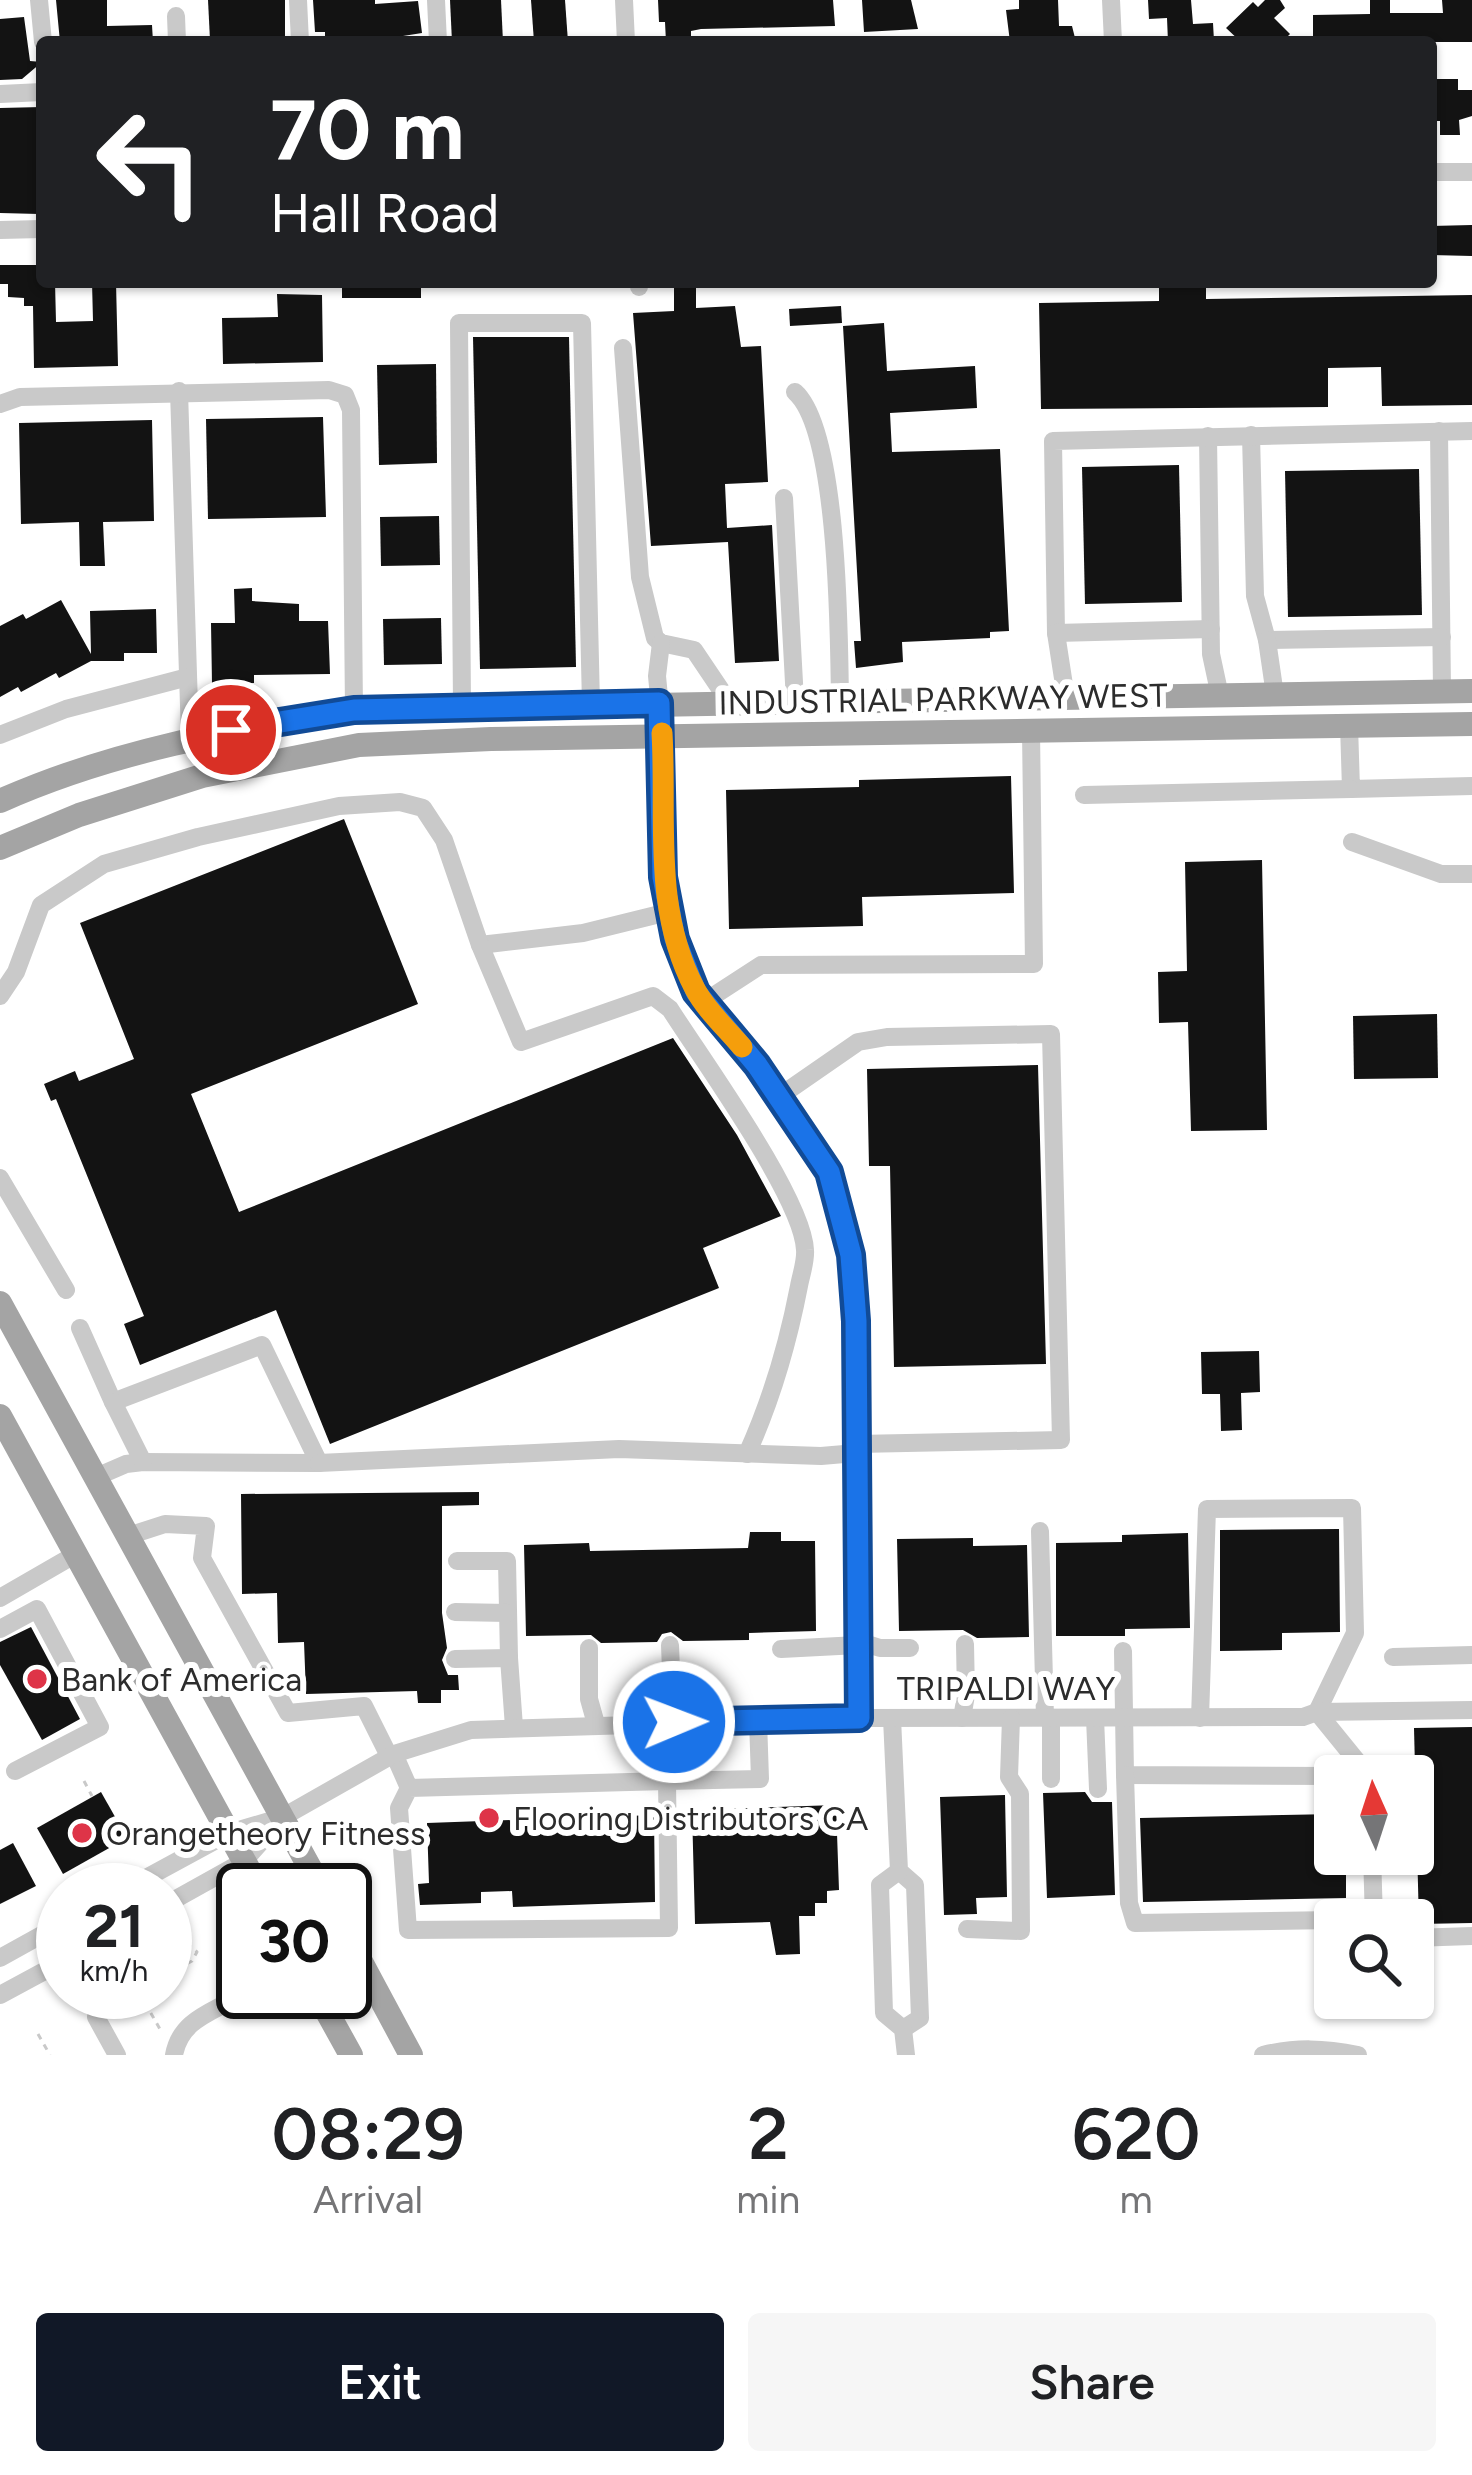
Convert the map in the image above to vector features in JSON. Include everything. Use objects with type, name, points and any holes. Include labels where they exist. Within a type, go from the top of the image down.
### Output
[{"type":"main road","name":"INDUSTRIAL PARKWAY WEST","points":[[0,801],[61,774],[190,737],[354,710],[1472,691]]},
{"type":"main road","points":[[1352,725],[1354,694]]},
{"type":"main road","name":"INDUSTRIAL PARKWAY WEST","points":[[0,848],[79,815],[202,776],[359,745],[1472,724]]},
{"type":"main road","points":[[0,1303],[308,1863]]},
{"type":"main road","points":[[0,1416],[244,1861]]},
{"type":"main road","points":[[372,1983],[411,2055]]},
{"type":"main road","points":[[331,2019],[351,2055]]},
{"type":"street","points":[[39,0],[42,36]]},
{"type":"street","points":[[298,0],[300,36]]},
{"type":"street","points":[[436,0],[438,36]]},
{"type":"street","points":[[624,0],[626,36]]},
{"type":"street","points":[[1111,0],[1113,36]]},
{"type":"street","points":[[176,16],[177,36]]},
{"type":"street","points":[[0,94],[36,92]]},
{"type":"street","points":[[1437,172],[1472,172]]},
{"type":"street","points":[[0,230],[36,229]]},
{"type":"street","points":[[462,706],[459,323],[582,322],[591,704]]},
{"type":"street","points":[[623,348],[640,577],[655,638],[694,650],[729,702]]},
{"type":"street","points":[[0,404],[20,397],[179,391],[329,390],[345,395],[351,410],[354,710]]},
{"type":"street","points":[[179,391],[190,737]]},
{"type":"street","points":[[795,392],[806,401],[822,460],[838,560],[840,701]]},
{"type":"street","points":[[1439,431],[1442,691]]},
{"type":"street","points":[[1066,698],[1057,659],[1053,440],[1472,431]]},
{"type":"street","points":[[1251,435],[1255,596],[1275,695]]},
{"type":"street","points":[[1208,436],[1211,654],[1220,696]]},
{"type":"street","points":[[784,498],[795,701]]},
{"type":"street","points":[[1056,633],[1211,629]]},
{"type":"street","points":[[1267,640],[1442,637]]},
{"type":"street","points":[[661,643],[657,676],[668,912],[696,992],[780,1096],[829,1172],[851,1255],[859,1718]]},
{"type":"street","points":[[0,735],[65,709],[188,677]]},
{"type":"street","points":[[1351,789],[1352,725]]},
{"type":"street","points":[[704,1001],[761,965],[1034,964],[1031,730]]},
{"type":"street","points":[[1084,795],[1472,786]]},
{"type":"street","points":[[0,996],[16,973],[40,905],[104,864],[339,806],[400,802],[423,808],[444,840],[480,945],[521,1042],[653,996],[670,1010],[749,1131],[794,1211],[805,1249],[795,1306],[765,1413],[747,1454]]},
{"type":"street","points":[[1352,842],[1441,874],[1472,874]]},
{"type":"street","points":[[480,945],[583,933],[668,912]]},
{"type":"street","points":[[96,1477],[143,1462],[319,1463],[620,1449],[821,1456],[857,1449],[1061,1440],[1051,1034],[887,1037],[859,1042],[780,1096]]},
{"type":"street","points":[[0,1178],[66,1290]]},
{"type":"street","points":[[80,1328],[143,1462]]},
{"type":"street","points":[[113,1402],[262,1346],[319,1463]]},
{"type":"street","points":[[1200,1718],[1207,1509],[1352,1508],[1355,1633],[1317,1712],[1352,1755]]},
{"type":"street","points":[[128,1536],[165,1524],[206,1526],[202,1558],[289,1713],[364,1706],[409,1788]]},
{"type":"street","points":[[1040,1531],[1051,1779]]},
{"type":"street","points":[[0,1598],[76,1554]]},
{"type":"street","points":[[457,1561],[507,1561],[514,1727]]},
{"type":"street","points":[[0,1628],[37,1609],[100,1727],[15,1771]]},
{"type":"street","points":[[455,1612],[508,1613]]},
{"type":"street","points":[[781,1649],[858,1643],[910,1648]]},
{"type":"street","points":[[962,1718],[965,1644]]},
{"type":"street","points":[[670,1645],[674,1722]]},
{"type":"street","points":[[589,1648],[589,1698],[596,1724]]},
{"type":"street","points":[[1123,1652],[1129,1903],[1136,1923],[1314,1920]]},
{"type":"street","points":[[1393,1657],[1472,1655]]},
{"type":"street","points":[[454,1659],[509,1658]]},
{"type":"street","name":"TRIPALDI WAY","points":[[283,1817],[391,1755],[471,1730],[758,1720],[1303,1717],[1317,1712],[1472,1710]]},
{"type":"street","points":[[892,1718],[899,1871],[914,1886],[920,2018],[903,2029]]},
{"type":"street","points":[[967,1929],[1021,1931],[1020,1794],[1009,1777],[1011,1718]]},
{"type":"street","points":[[1095,1718],[1098,1789]]},
{"type":"street","points":[[409,1788],[760,1779],[758,1720]]},
{"type":"street","points":[[1125,1775],[1314,1776]]},
{"type":"street","points":[[409,1788],[399,1808],[407,1930],[669,1928],[667,1781]]},
{"type":"street","points":[[174,1863],[229,1833],[283,1817]]},
{"type":"street","points":[[192,1890],[244,1861],[283,1817]]},
{"type":"street","points":[[899,1871],[880,1886],[884,2013],[903,2029],[906,2055]]},
{"type":"street","points":[[1434,1937],[1472,1936]]},
{"type":"street","points":[[0,1958],[36,1938]]},
{"type":"street","points":[[0,1995],[36,1976]]},
{"type":"street","points":[[176,2048],[185,2026],[216,2009]]},
{"type":"street","points":[[96,2019],[117,2055]]},
{"type":"street","points":[[1263,2055],[1323,2048],[1358,2055]]},
{"type":"path","points":[[84,1781],[92,1796]]},
{"type":"path","points":[[154,2019],[176,2048]]},
{"type":"path","points":[[38,2034],[50,2055]]},
{"type":"building","points":[[56,0],[107,0],[107,26],[152,25],[153,36],[59,36]]},
{"type":"building","points":[[208,0],[285,0],[285,36],[210,36]]},
{"type":"building","points":[[313,0],[418,1],[422,33],[325,36],[325,32],[315,32]]},
{"type":"building","points":[[450,0],[501,0],[503,36],[452,36]]},
{"type":"building","points":[[531,0],[565,0],[568,36],[534,36]]},
{"type":"building","points":[[658,0],[833,0],[835,26],[701,29],[691,31],[691,36],[666,36],[665,22],[659,22]]},
{"type":"building","points":[[862,0],[911,0],[918,29],[864,32]]},
{"type":"building","points":[[1019,0],[1058,0],[1059,26],[1072,26],[1074,36],[1009,36],[1006,10],[1019,9]]},
{"type":"building","points":[[1148,0],[1191,0],[1193,24],[1213,23],[1214,36],[1168,36],[1167,18],[1149,19]]},
{"type":"building","points":[[1265,0],[1280,0],[1285,8],[1274,18],[1290,34],[1235,36],[1226,28],[1253,2],[1258,7]]},
{"type":"building","points":[[1370,0],[1390,0],[1390,13],[1443,13],[1442,0],[1472,0],[1472,42],[1437,42],[1437,36],[1313,36],[1313,15],[1370,14]]},
{"type":"building","points":[[24,17],[30,61],[36,62],[36,67],[22,79],[0,80],[0,19]]},
{"type":"building","points":[[1437,79],[1458,79],[1458,90],[1472,90],[1472,116],[1459,120],[1460,135],[1440,135]]},
{"type":"building","points":[[36,107],[36,214],[0,213],[0,108]]},
{"type":"building","points":[[1472,225],[1472,256],[1437,255],[1437,226]]},
{"type":"building","points":[[0,265],[36,265],[36,288],[55,288],[56,322],[93,321],[92,288],[116,288],[118,366],[34,368],[33,306],[24,306],[24,298],[8,297],[8,284],[0,284]]},
{"type":"building","points":[[342,288],[421,288],[421,298],[342,298]]},
{"type":"building","points":[[674,288],[696,288],[696,308],[735,306],[741,347],[761,346],[768,482],[725,484],[727,528],[772,525],[779,661],[735,663],[728,542],[651,546],[633,313],[674,311]]},
{"type":"building","points":[[1159,288],[1206,288],[1206,299],[1472,295],[1472,405],[1382,406],[1381,367],[1328,368],[1328,407],[1041,409],[1039,303],[1159,301]]},
{"type":"building","points":[[277,294],[322,295],[323,362],[223,364],[222,318],[278,317]]},
{"type":"building","points":[[841,306],[842,323],[790,326],[789,309]]},
{"type":"building","points":[[884,323],[887,371],[975,366],[977,408],[890,413],[892,452],[1000,449],[1009,631],[990,632],[990,638],[902,642],[903,662],[856,668],[854,641],[861,641],[843,326]]},
{"type":"building","points":[[473,337],[569,337],[576,667],[480,669]]},
{"type":"building","points":[[436,364],[437,463],[379,465],[377,365]]},
{"type":"building","points":[[323,417],[326,517],[208,519],[206,419]]},
{"type":"building","points":[[152,420],[154,521],[103,522],[105,566],[80,566],[79,522],[21,524],[19,423]]},
{"type":"building","points":[[1179,465],[1182,602],[1085,604],[1082,467]]},
{"type":"building","points":[[1419,469],[1422,615],[1288,617],[1285,471]]},
{"type":"building","points":[[439,516],[440,565],[381,566],[380,517]]},
{"type":"building","points":[[252,588],[252,601],[299,604],[299,621],[328,621],[330,674],[254,675],[254,683],[212,684],[211,623],[235,623],[234,589]]},
{"type":"building","points":[[61,600],[91,654],[90,611],[156,609],[157,653],[124,653],[124,661],[91,661],[59,678],[56,673],[21,692],[18,687],[0,697],[0,626],[23,614],[26,619]]},
{"type":"building","points":[[441,618],[442,664],[384,665],[383,619]]},
{"type":"building","points":[[1011,776],[1014,893],[862,897],[863,926],[729,929],[726,790]]},
{"type":"building","points":[[344,819],[418,1004],[191,1094],[239,1212],[673,1038],[737,1135],[781,1216],[703,1248],[719,1288],[330,1444],[276,1310],[140,1365],[124,1324],[144,1316],[56,1099],[51,1101],[44,1084],[75,1071],[79,1081],[134,1059],[80,923]]},
{"type":"building","points":[[1262,860],[1267,1130],[1191,1131],[1188,1022],[1159,1023],[1158,972],[1187,971],[1185,862]]},
{"type":"building","points":[[1437,1014],[1438,1078],[1354,1079],[1353,1016]]},
{"type":"building","points":[[1038,1065],[1046,1364],[894,1367],[890,1166],[869,1166],[867,1069]]},
{"type":"building","points":[[1259,1351],[1260,1392],[1241,1393],[1242,1430],[1221,1431],[1220,1394],[1202,1394],[1201,1352]]},
{"type":"building","points":[[479,1492],[479,1505],[442,1506],[442,1613],[447,1648],[442,1660],[448,1675],[458,1675],[459,1690],[441,1690],[441,1703],[418,1703],[417,1691],[306,1694],[304,1642],[278,1643],[277,1593],[242,1594],[241,1494]]},
{"type":"building","points":[[1339,1529],[1340,1632],[1282,1633],[1282,1650],[1220,1651],[1220,1530]]},
{"type":"building","points":[[750,1532],[781,1532],[781,1541],[815,1541],[816,1631],[749,1633],[749,1640],[683,1641],[671,1632],[662,1634],[657,1642],[601,1643],[591,1635],[526,1636],[524,1545],[589,1543],[590,1551],[748,1548]]},
{"type":"building","points":[[1188,1533],[1190,1628],[1125,1629],[1125,1636],[1056,1636],[1056,1543],[1122,1542],[1122,1535]]},
{"type":"building","points":[[973,1538],[973,1546],[1027,1545],[1029,1637],[977,1638],[963,1630],[899,1631],[897,1539]]},
{"type":"building","points":[[31,1627],[80,1719],[42,1740],[0,1665],[0,1642]]},
{"type":"building","points":[[1472,1727],[1472,1923],[1434,1924],[1434,1899],[1418,1899],[1418,1875],[1434,1875],[1434,1755],[1415,1755],[1414,1728]]},
{"type":"building","name":"Orangetheory Fitness","points":[[101,1792],[127,1838],[83,1863],[57,1863],[37,1828]]},
{"type":"building","points":[[1085,1792],[1092,1802],[1112,1802],[1115,1895],[1047,1898],[1043,1793]]},
{"type":"building","points":[[1005,1795],[1007,1897],[976,1898],[977,1914],[944,1915],[940,1797]]},
{"type":"building","points":[[836,1805],[839,1890],[827,1891],[827,1903],[815,1903],[815,1916],[799,1916],[800,1954],[776,1955],[770,1922],[695,1924],[692,1810]]},
{"type":"building","points":[[1314,1814],[1314,1875],[1346,1875],[1346,1898],[1143,1902],[1140,1818]]},
{"type":"building","points":[[654,1815],[655,1902],[513,1907],[512,1891],[481,1892],[481,1903],[420,1905],[418,1884],[429,1883],[427,1823]]},
{"type":"building","points":[[13,1843],[36,1886],[0,1904],[0,1850]]},
{"type":"slow traffic","points":[[662,733],[663,877],[668,912],[696,992],[742,1047]]},
{"type":"place","name":"Bank of America","points":[[37,1679]]},
{"type":"place","name":"Flooring Distributors CA","points":[[489,1818]]},
{"type":"place","name":"Orangetheory Fitness","points":[[82,1833]]},
{"type":"route","points":[[231,730],[354,710],[659,703],[663,877],[675,939],[696,992],[757,1065],[829,1172],[851,1255],[856,1321],[859,1718],[674,1722]]}]
